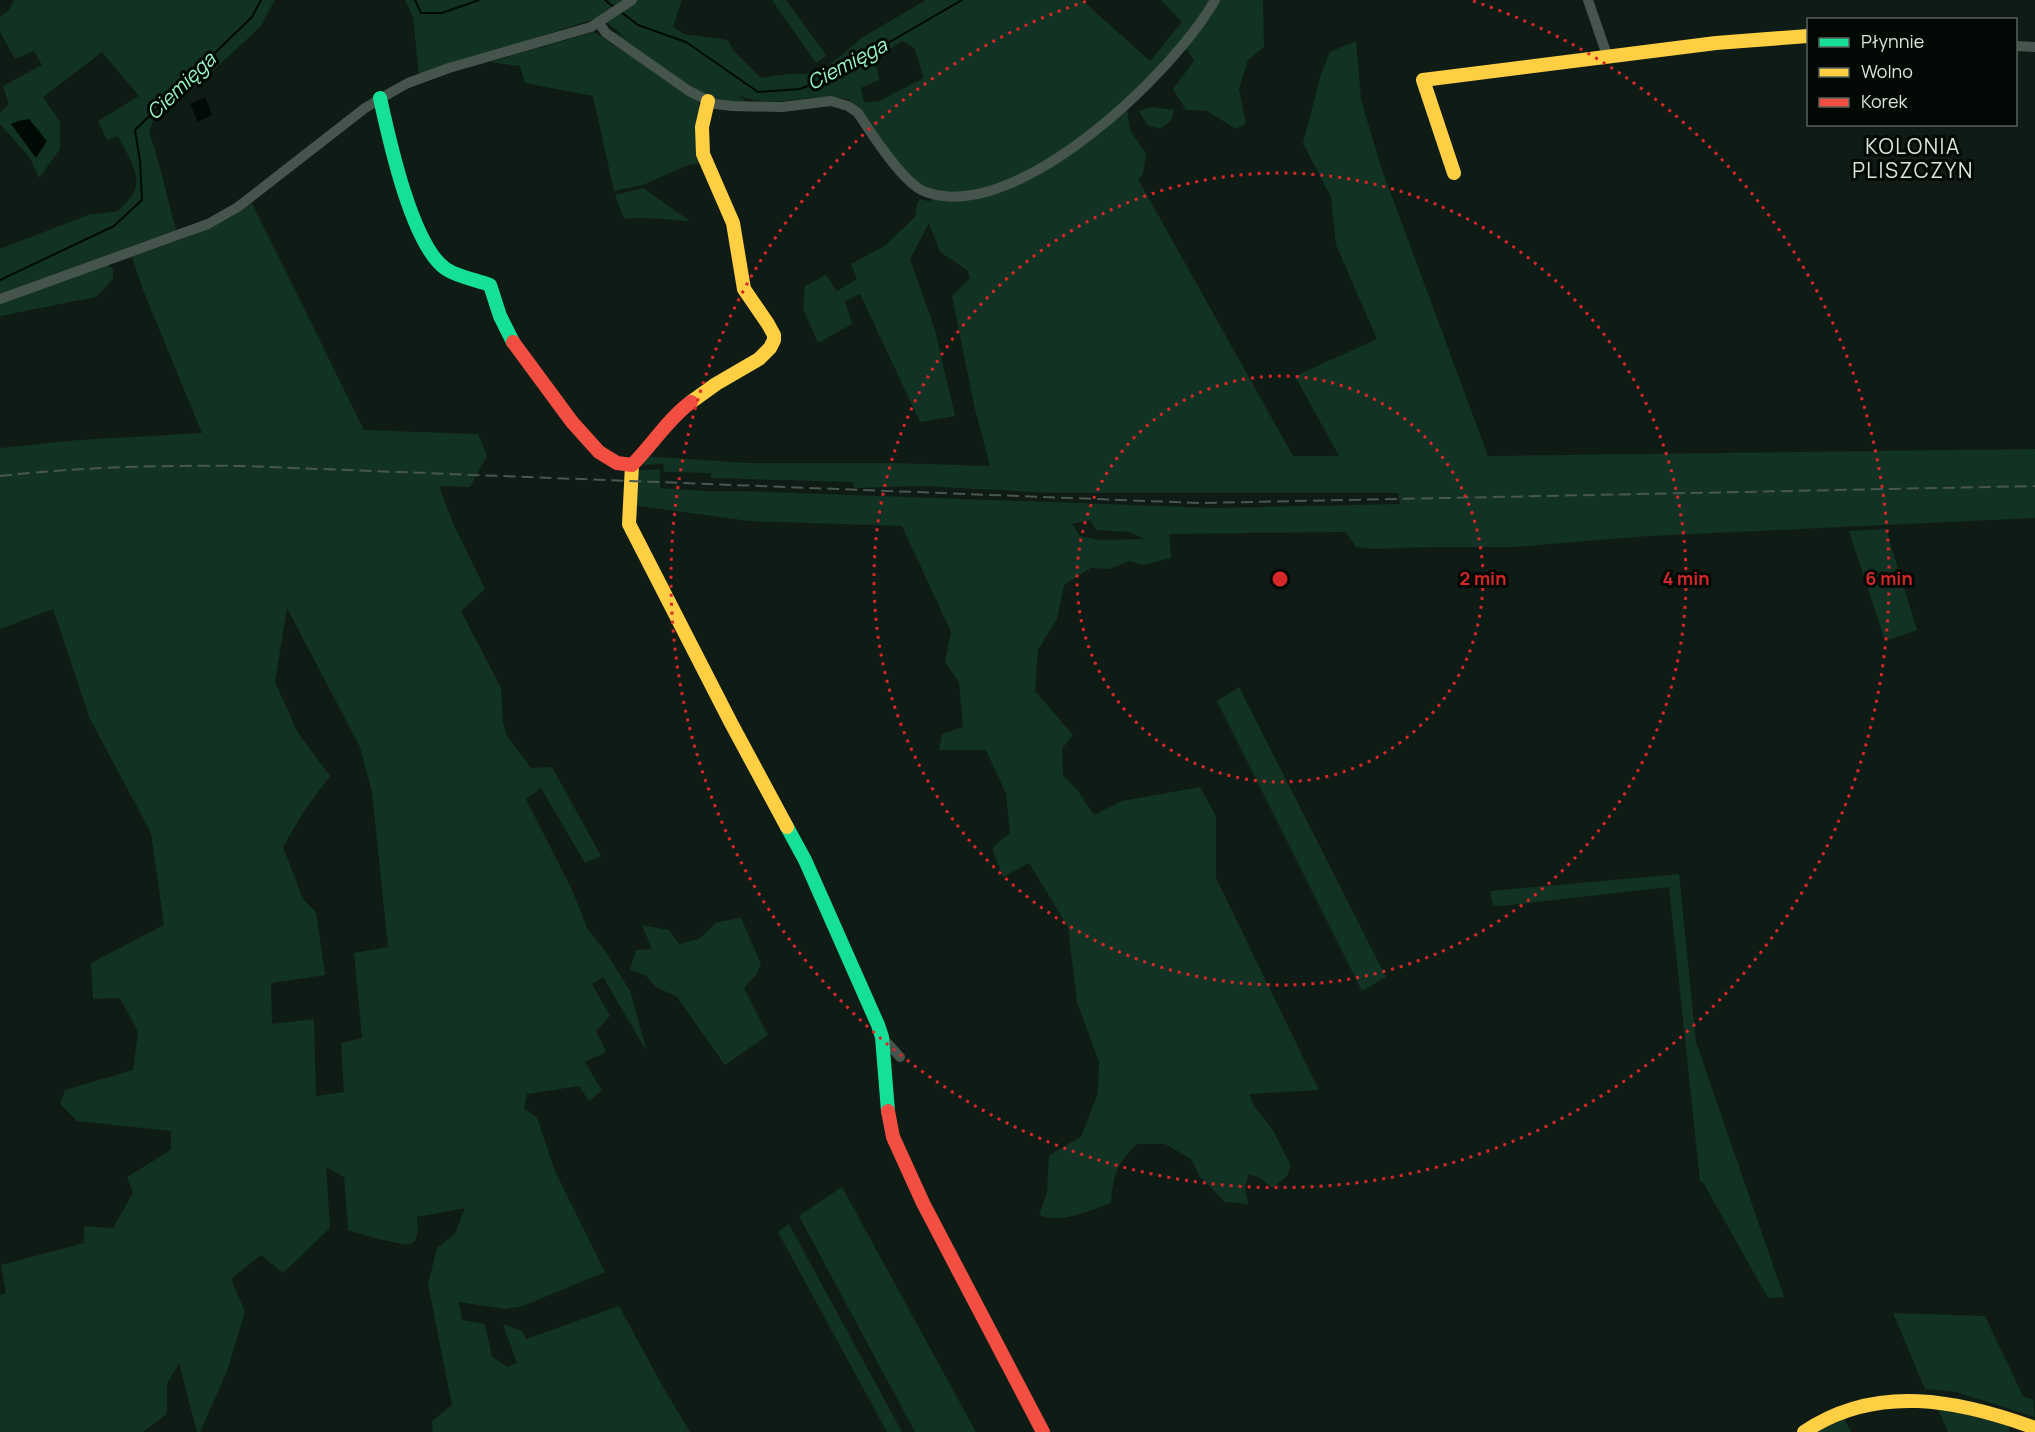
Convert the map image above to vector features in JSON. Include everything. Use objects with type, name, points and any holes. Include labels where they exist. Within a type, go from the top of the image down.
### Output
[{"type":"street","points":[[0,299],[222,218],[258,193],[380,98],[428,75],[599,23],[632,0]]},
{"type":"street","points":[[599,23],[606,33],[689,91],[708,101],[724,106],[762,107],[790,107],[831,101],[843,104],[858,113],[913,185],[925,192],[938,195],[971,194],[1026,176],[1060,156],[1105,124],[1173,58],[1196,31],[1215,0]]},
{"type":"street","points":[[1588,0],[1608,58]]},
{"type":"street","points":[[1454,173],[1423,80],[1716,43],[1807,36]]},
{"type":"street","points":[[2017,46],[2035,47]]},
{"type":"street","points":[[380,98],[395,165],[431,255],[447,270],[490,285],[500,316],[516,348],[572,423],[599,453],[616,463],[632,465]]},
{"type":"street","points":[[708,101],[702,127],[704,154],[731,216],[744,289],[768,324],[774,340],[770,348],[759,359],[716,384],[680,410],[632,465],[629,524],[731,723],[805,860],[868,1000],[882,1037],[889,1122],[897,1149],[926,1210],[1043,1432]]},
{"type":"street","points":[[882,1037],[900,1057]]},
{"type":"street","points":[[1804,1432],[1830,1415],[1848,1408],[1910,1401],[1955,1403],[2013,1426],[2035,1428]]},
{"type":"green space","points":[[14,0],[275,0],[260,27],[153,121],[149,133],[176,230],[0,294],[0,249],[88,215],[118,211],[131,197],[136,185],[135,171],[118,136],[107,140],[98,121],[139,96],[102,52],[43,97],[60,122],[60,149],[39,178],[30,158],[0,124],[0,112],[9,105],[3,86],[42,65],[34,51],[15,59],[0,32],[0,17],[9,10]]},
{"type":"green space","points":[[405,0],[682,0],[673,27],[684,34],[728,40],[733,50],[761,78],[787,74],[814,74],[832,63],[863,37],[926,0],[1082,0],[1150,61],[1182,22],[1161,0],[1212,0],[1182,44],[1126,101],[1130,130],[1146,154],[1143,174],[1138,179],[1293,456],[1339,456],[1295,376],[1377,339],[1336,245],[1331,197],[1303,143],[1321,74],[1330,52],[1356,41],[1361,100],[1381,167],[1488,456],[2035,449],[2035,518],[1649,536],[1515,547],[1372,549],[1356,547],[1346,532],[1169,534],[1171,558],[1143,565],[1129,561],[1110,569],[1091,568],[1064,585],[1057,619],[1038,650],[1035,691],[1073,735],[1062,749],[1063,775],[1078,791],[1094,815],[1122,801],[1200,787],[1216,816],[1216,878],[1319,1090],[1249,1094],[1254,1106],[1273,1130],[1291,1166],[1287,1176],[1272,1188],[1262,1179],[1249,1174],[1245,1187],[1248,1204],[1225,1202],[1200,1177],[1191,1159],[1165,1144],[1137,1144],[1117,1170],[1111,1203],[1066,1217],[1039,1215],[1047,1193],[1049,1155],[1081,1137],[1098,1093],[1099,1062],[1077,1002],[1068,927],[1029,863],[1003,877],[992,848],[1010,833],[1006,794],[986,750],[939,750],[942,734],[963,727],[959,682],[945,662],[951,632],[902,526],[749,521],[631,505],[632,465],[642,456],[747,463],[893,463],[990,466],[974,405],[952,296],[970,278],[967,270],[940,252],[929,223],[910,259],[935,330],[955,416],[920,422],[860,294],[845,301],[852,324],[818,343],[803,309],[805,286],[826,275],[837,291],[857,279],[851,264],[886,245],[915,217],[917,203],[921,199],[931,202],[933,192],[919,187],[910,179],[849,99],[831,97],[760,101],[737,95],[745,100],[742,103],[706,97],[607,29],[625,37],[600,17],[419,76],[413,17]],"holes":[[[902,41],[914,48],[924,78],[879,101],[864,103],[861,88],[879,80],[875,59]],[[663,464],[664,472],[711,473],[711,478],[853,482],[854,488],[920,486],[1054,493],[1398,493],[1400,504],[1214,508],[702,491],[660,488],[660,469],[636,471],[637,465]],[[1090,520],[1096,530],[1130,532],[1144,539],[1101,540],[1080,536],[1072,524]]]},
{"type":"green space","points":[[772,0],[786,0],[827,56],[816,63]]},
{"type":"green space","points":[[1220,0],[1263,0],[1264,47],[1248,60],[1239,89],[1246,124],[1236,129],[1207,111],[1186,110],[1173,89],[1194,61],[1186,48],[1209,19]]},
{"type":"green space","points":[[594,32],[698,100],[702,163],[688,165],[643,185],[614,191],[593,96],[525,83],[520,66],[490,62]]},
{"type":"green space","points":[[1152,107],[1174,110],[1172,120],[1160,129],[1147,125],[1139,111]]},
{"type":"green space","points":[[643,188],[690,221],[624,219],[615,195]]},
{"type":"green space","points":[[252,203],[364,430],[478,434],[487,456],[470,487],[439,486],[452,521],[485,589],[461,611],[501,688],[503,722],[507,736],[531,768],[552,767],[601,856],[585,863],[541,788],[526,799],[573,892],[587,928],[606,952],[630,991],[647,1052],[603,977],[592,984],[610,1016],[596,1031],[606,1052],[585,1062],[602,1091],[589,1101],[579,1086],[527,1094],[524,1109],[537,1117],[555,1171],[605,1272],[523,1306],[505,1309],[459,1302],[462,1320],[485,1324],[492,1357],[508,1367],[517,1363],[503,1324],[522,1331],[526,1339],[619,1306],[690,1432],[433,1432],[432,1421],[452,1405],[428,1284],[437,1248],[455,1234],[465,1208],[417,1217],[417,1235],[411,1244],[391,1242],[360,1234],[348,1230],[344,1177],[326,1167],[330,1228],[283,1273],[261,1255],[231,1279],[245,1312],[227,1371],[200,1432],[197,1432],[179,1363],[167,1384],[167,1414],[143,1432],[0,1432],[0,1295],[6,1293],[1,1265],[84,1243],[84,1226],[113,1228],[133,1193],[127,1177],[171,1150],[171,1131],[77,1121],[60,1104],[65,1090],[133,1070],[138,1032],[120,998],[93,999],[91,963],[164,925],[151,833],[89,717],[53,609],[0,629],[0,448],[79,440],[202,433],[143,290],[132,257],[194,234]],"holes":[[[287,608],[360,747],[372,792],[388,947],[354,953],[362,1038],[341,1043],[344,1092],[316,1096],[314,1019],[272,1024],[271,983],[325,975],[316,912],[303,899],[283,847],[304,811],[330,776],[298,733],[275,682]]]},
{"type":"green space","points":[[107,265],[113,269],[113,279],[96,297],[0,316],[0,304]]},
{"type":"green space","points":[[1886,529],[1917,630],[1885,641],[1849,531]]},
{"type":"green space","points":[[1239,687],[1386,977],[1362,991],[1217,701]]},
{"type":"green space","points":[[1679,874],[1696,1042],[1784,1297],[1768,1298],[1704,1184],[1700,1181],[1669,887],[1501,906],[1493,906],[1490,891]]},
{"type":"green space","points":[[741,918],[761,964],[756,975],[744,988],[768,1035],[725,1065],[677,997],[656,987],[646,976],[630,969],[636,950],[652,949],[642,925],[669,930],[679,944],[699,939],[717,922]]},
{"type":"green space","points":[[842,1187],[976,1432],[915,1432],[799,1216]]},
{"type":"green space","points":[[789,1224],[902,1432],[887,1432],[778,1232]]},
{"type":"green space","points":[[1893,1313],[1985,1316],[2023,1396],[2033,1400],[2035,1417],[1956,1392],[1925,1389]]},
{"type":"green space","points":[[1936,1405],[1959,1408],[2010,1425],[2009,1432],[1948,1432]]},
{"type":"green space","points":[[1842,1414],[1851,1432],[1808,1432]]},
{"type":"shaded area","points":[[205,97],[212,115],[198,122],[190,104]]},
{"type":"shaded area","points":[[29,119],[47,141],[36,158],[11,124]]},
{"type":"waterway","name":"Ciemięga","points":[[0,280],[114,226],[142,200],[140,161],[135,130],[252,17],[261,0]]},
{"type":"waterway","name":"Ciemięga","points":[[415,0],[421,13],[442,13],[479,0]]},
{"type":"waterway","name":"Ciemięga","points":[[605,0],[614,7]]},
{"type":"waterway","name":"Ciemięga","points":[[621,12],[638,25],[686,42],[758,92],[800,89],[831,76],[962,0]]},
{"type":"railway","points":[[0,476],[121,467],[243,466],[1199,503],[2035,486]]},
{"type":"traffic: fast","points":[[380,98],[396,164],[413,216],[423,238],[434,257],[446,269],[490,285],[500,316],[513,342]]},
{"type":"traffic: fast","points":[[787,827],[805,860],[878,1025],[882,1037],[888,1111]]},
{"type":"traffic: slow","points":[[1454,173],[1423,80],[1716,43],[1807,36]]},
{"type":"traffic: slow","points":[[691,402],[716,384],[759,359],[770,348],[774,340],[768,324],[744,289],[733,223],[703,154],[702,127],[708,101]]},
{"type":"traffic: slow","points":[[632,465],[629,524],[787,827]]},
{"type":"traffic: slow","points":[[1804,1432],[1831,1417],[1860,1407],[1889,1402],[1918,1401],[1977,1410],[2035,1428]]},
{"type":"traffic: jam","points":[[513,342],[572,422],[599,452],[617,463],[632,465],[675,416],[691,402]]},
{"type":"traffic: jam","points":[[888,1111],[893,1137],[923,1203],[1043,1432]]},
{"type":"district","name":"KOLONIA PLISZCZYN","points":[[1913,159]]}]
